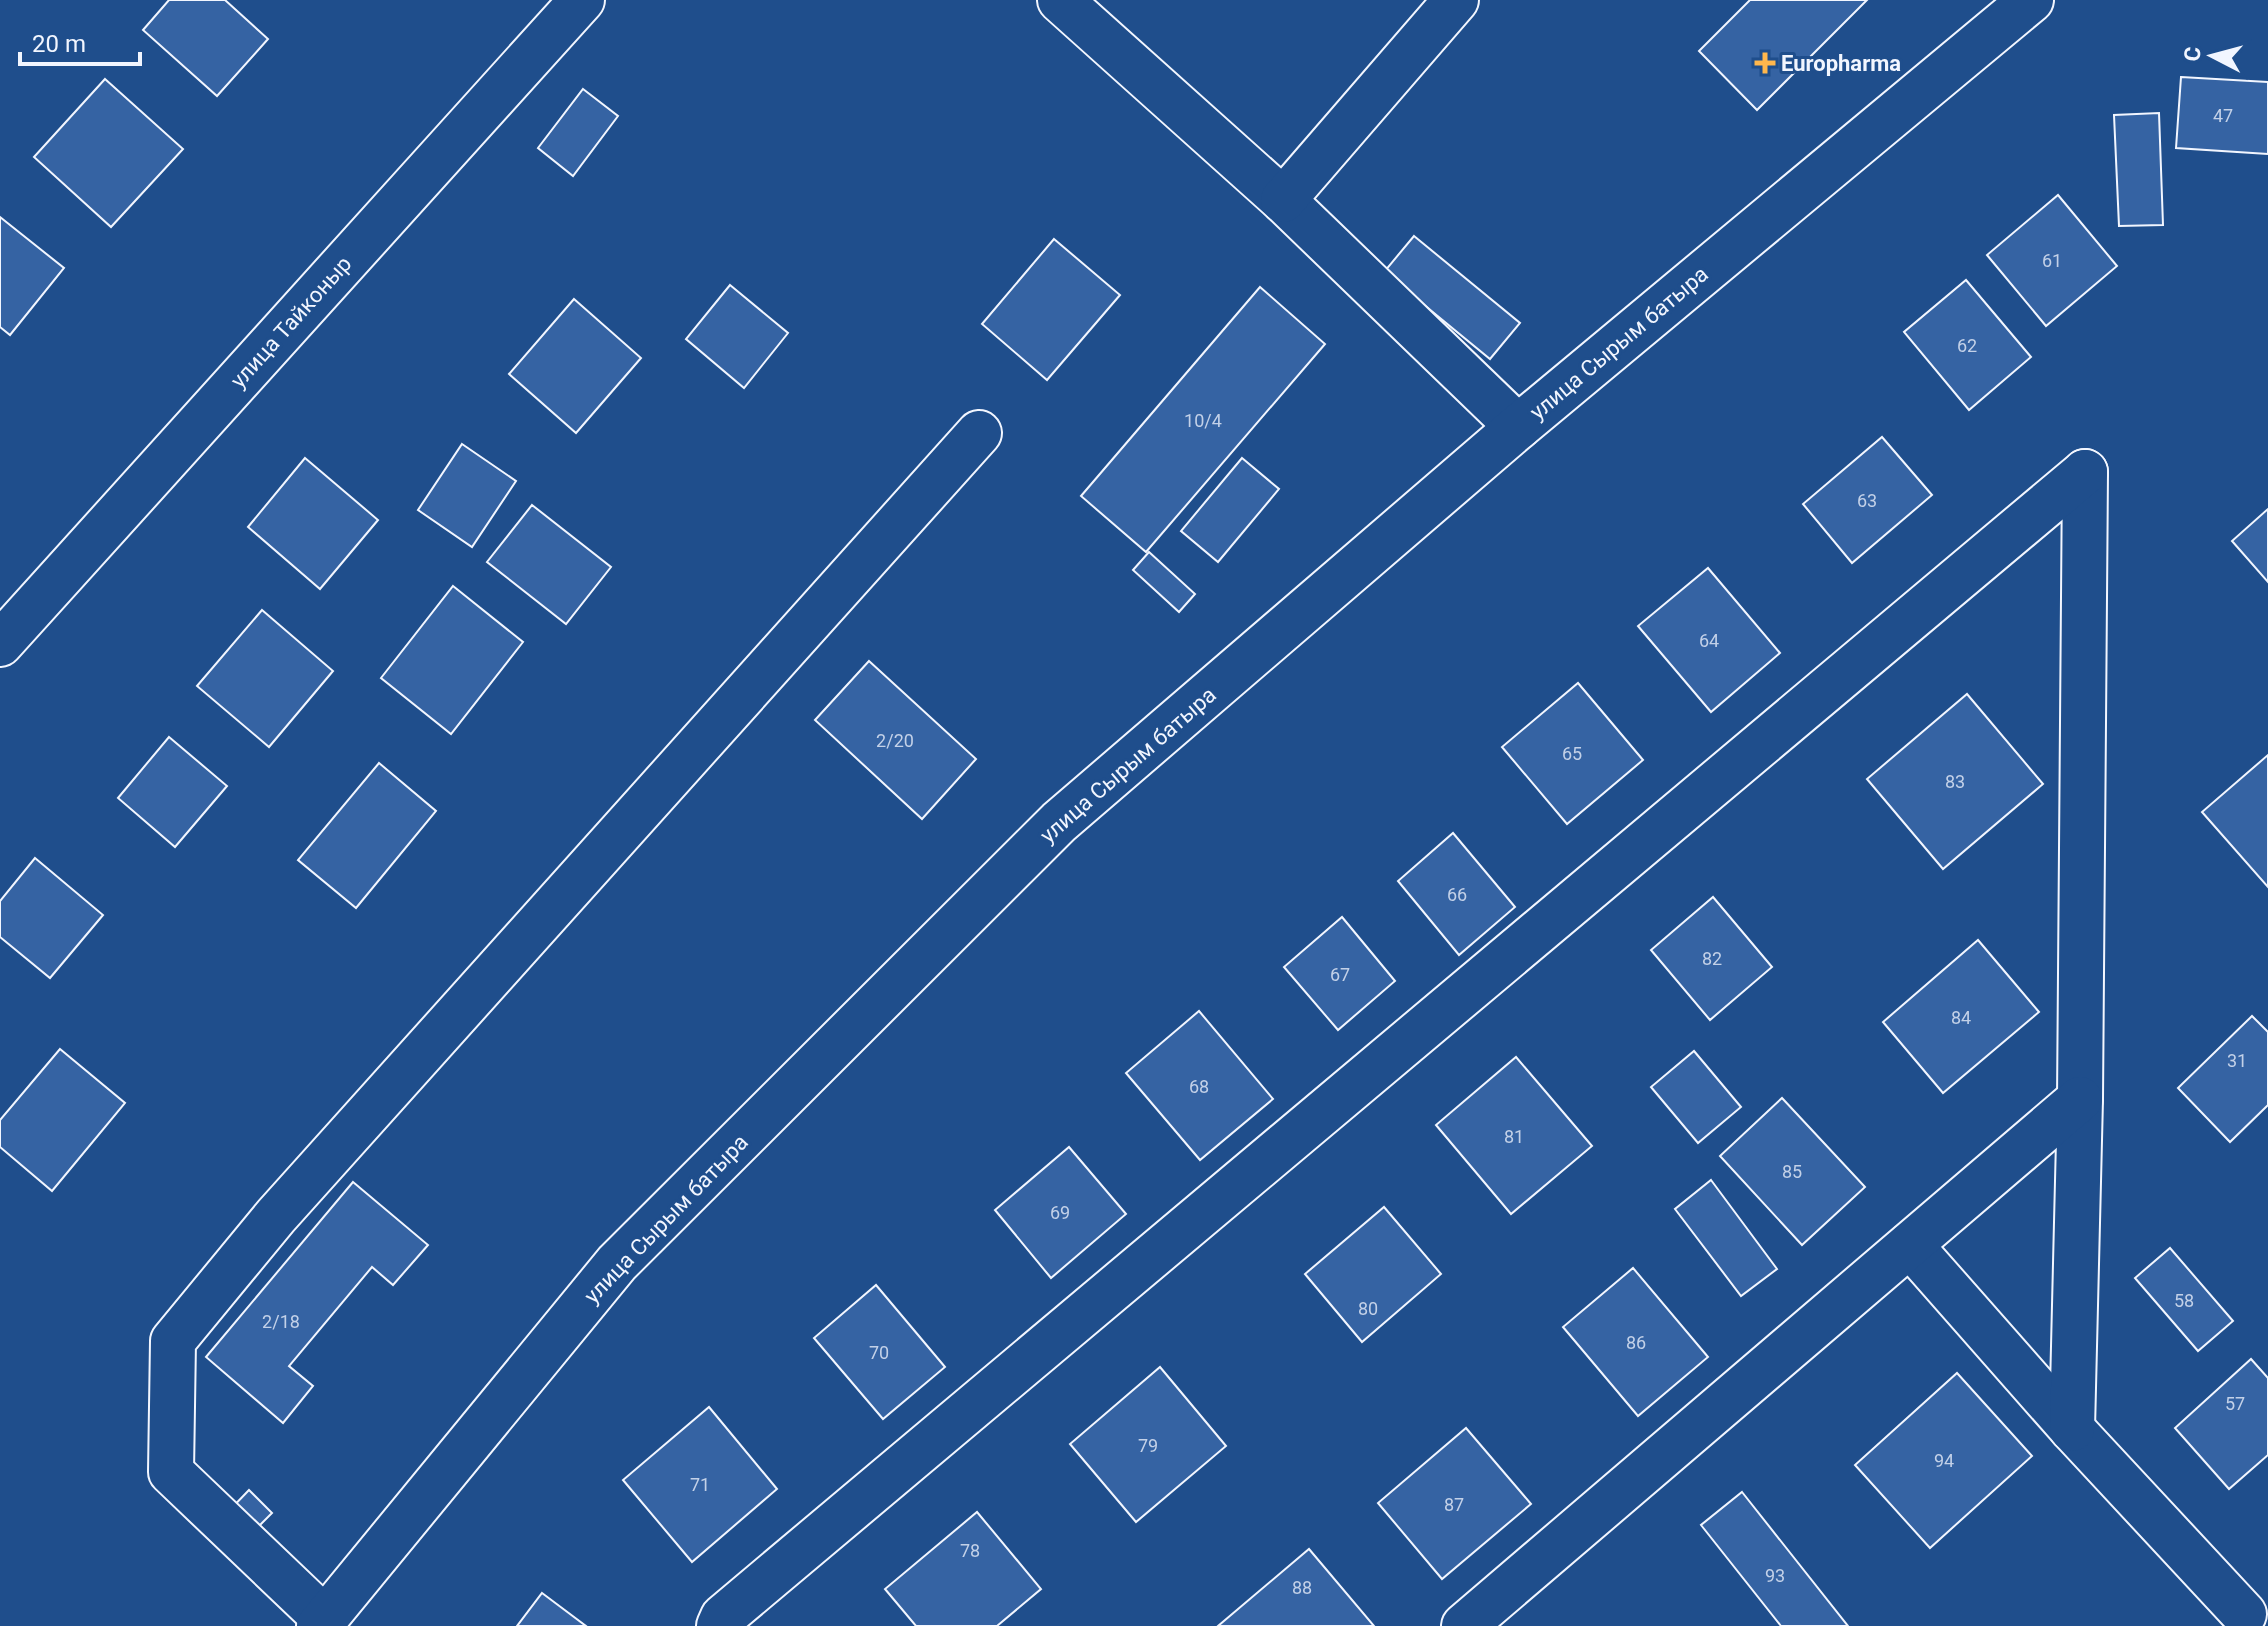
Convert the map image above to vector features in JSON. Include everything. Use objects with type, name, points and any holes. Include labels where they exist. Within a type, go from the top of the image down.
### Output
[{"type":"street","name":"улица Тайконыр","points":[[0,644],[582,0]]},
{"type":"street","points":[[1060,0],[1283,200],[1518,427]]},
{"type":"street","points":[[1283,200],[1456,0]]},
{"type":"street","name":"улица Сырым батыра","points":[[322,1622],[617,1263],[1059,822],[1518,427],[2031,0]]},
{"type":"street","points":[[322,1622],[171,1472],[173,1341],[276,1216],[979,433]]},
{"type":"street","points":[[719,1626],[723,1617],[2085,472],[2080,1099],[2072,1429]]},
{"type":"street","points":[[1464,1626],[2080,1099]]},
{"type":"street","points":[[1910,1245],[2072,1429],[2246,1611]]},
{"type":"building","points":[[169,0],[225,0],[268,39],[217,96],[143,30]]},
{"type":"building","points":[[1750,0],[1867,0],[1757,110],[1699,51]]},
{"type":"building","points":[[2181,77],[2268,82],[2268,154],[2176,148]]},
{"type":"building","points":[[105,79],[183,149],[111,227],[34,157]]},
{"type":"building","points":[[583,89],[618,116],[573,176],[538,148]]},
{"type":"building","points":[[2159,113],[2163,225],[2119,226],[2114,115]]},
{"type":"building","points":[[2058,195],[2117,266],[2046,326],[1987,255]]},
{"type":"building","points":[[0,217],[64,268],[10,335],[0,327]]},
{"type":"building","points":[[1414,236],[1520,323],[1490,359],[1384,272]]},
{"type":"building","points":[[1054,239],[1120,295],[1047,380],[982,324]]},
{"type":"building","points":[[1966,280],[2031,357],[1969,410],[1904,332]]},
{"type":"building","points":[[730,285],[788,333],[744,388],[686,339]]},
{"type":"building","points":[[1260,287],[1325,344],[1146,552],[1081,496]]},
{"type":"building","points":[[574,299],[641,358],[576,433],[509,374]]},
{"type":"building","points":[[1882,437],[1932,495],[1852,563],[1803,504]]},
{"type":"building","points":[[462,444],[516,481],[472,547],[418,510]]},
{"type":"building","points":[[305,458],[378,520],[320,589],[248,527]]},
{"type":"building","points":[[1242,458],[1279,489],[1218,562],[1181,531]]},
{"type":"building","points":[[532,505],[611,567],[566,624],[487,562]]},
{"type":"building","points":[[2268,509],[2268,582],[2232,541]]},
{"type":"building","points":[[1149,552],[1195,594],[1179,612],[1133,570]]},
{"type":"building","points":[[1708,568],[1780,653],[1711,712],[1638,626]]},
{"type":"building","points":[[453,586],[523,642],[451,734],[381,678]]},
{"type":"building","points":[[262,610],[333,671],[269,747],[197,686]]},
{"type":"building","points":[[869,661],[976,759],[922,819],[815,720]]},
{"type":"building","points":[[1578,683],[1643,760],[1567,824],[1502,747]]},
{"type":"building","points":[[1967,694],[2043,784],[1943,869],[1867,779]]},
{"type":"building","points":[[169,737],[227,786],[175,847],[118,798]]},
{"type":"building","points":[[2268,755],[2268,887],[2202,812]]},
{"type":"building","points":[[379,763],[436,811],[356,908],[298,860]]},
{"type":"building","points":[[1453,833],[1515,907],[1459,955],[1398,881]]},
{"type":"building","points":[[35,858],[103,915],[50,978],[0,937],[0,901]]},
{"type":"building","points":[[1713,897],[1772,967],[1710,1020],[1651,950]]},
{"type":"building","points":[[1342,917],[1395,981],[1338,1030],[1284,967]]},
{"type":"building","points":[[1978,940],[2039,1012],[1943,1093],[1883,1022]]},
{"type":"building","points":[[1199,1011],[1273,1099],[1200,1160],[1126,1073]]},
{"type":"building","points":[[2252,1016],[2268,1032],[2268,1105],[2230,1142],[2178,1088]]},
{"type":"building","points":[[60,1049],[125,1103],[52,1191],[0,1147],[0,1120]]},
{"type":"building","points":[[1694,1051],[1741,1107],[1698,1143],[1651,1087]]},
{"type":"building","points":[[1516,1057],[1592,1146],[1511,1214],[1436,1125]]},
{"type":"building","points":[[1782,1098],[1865,1187],[1802,1245],[1720,1156]]},
{"type":"building","points":[[1069,1147],[1126,1214],[1051,1278],[995,1210]]},
{"type":"building","points":[[1711,1180],[1777,1269],[1741,1296],[1675,1209]]},
{"type":"building","points":[[353,1182],[428,1245],[393,1285],[372,1267],[289,1366],[313,1386],[283,1423],[206,1357]]},
{"type":"building","points":[[1384,1207],[1441,1274],[1362,1342],[1305,1274]]},
{"type":"building","points":[[2170,1248],[2233,1321],[2198,1351],[2135,1278]]},
{"type":"building","points":[[1633,1268],[1708,1357],[1638,1416],[1563,1327]]},
{"type":"building","points":[[876,1285],[945,1367],[883,1419],[814,1338]]},
{"type":"building","points":[[2251,1359],[2268,1378],[2268,1455],[2229,1489],[2175,1428]]},
{"type":"building","points":[[1160,1367],[1226,1446],[1136,1522],[1070,1444]]},
{"type":"building","points":[[1957,1373],[2032,1456],[1930,1548],[1855,1465]]},
{"type":"building","points":[[709,1407],[777,1489],[692,1562],[623,1480]]},
{"type":"building","points":[[1466,1428],[1531,1504],[1442,1579],[1378,1503]]},
{"type":"building","points":[[249,1490],[272,1513],[247,1538],[224,1516]]},
{"type":"building","points":[[1742,1492],[1848,1626],[1781,1626],[1701,1525]]},
{"type":"building","points":[[977,1512],[1041,1589],[997,1626],[916,1626],[885,1589]]},
{"type":"building","points":[[1309,1549],[1374,1626],[1218,1626]]},
{"type":"building","points":[[542,1593],[586,1626],[517,1626]]},
{"type":"place","name":"Europharma","points":[[1765,63]]}]
